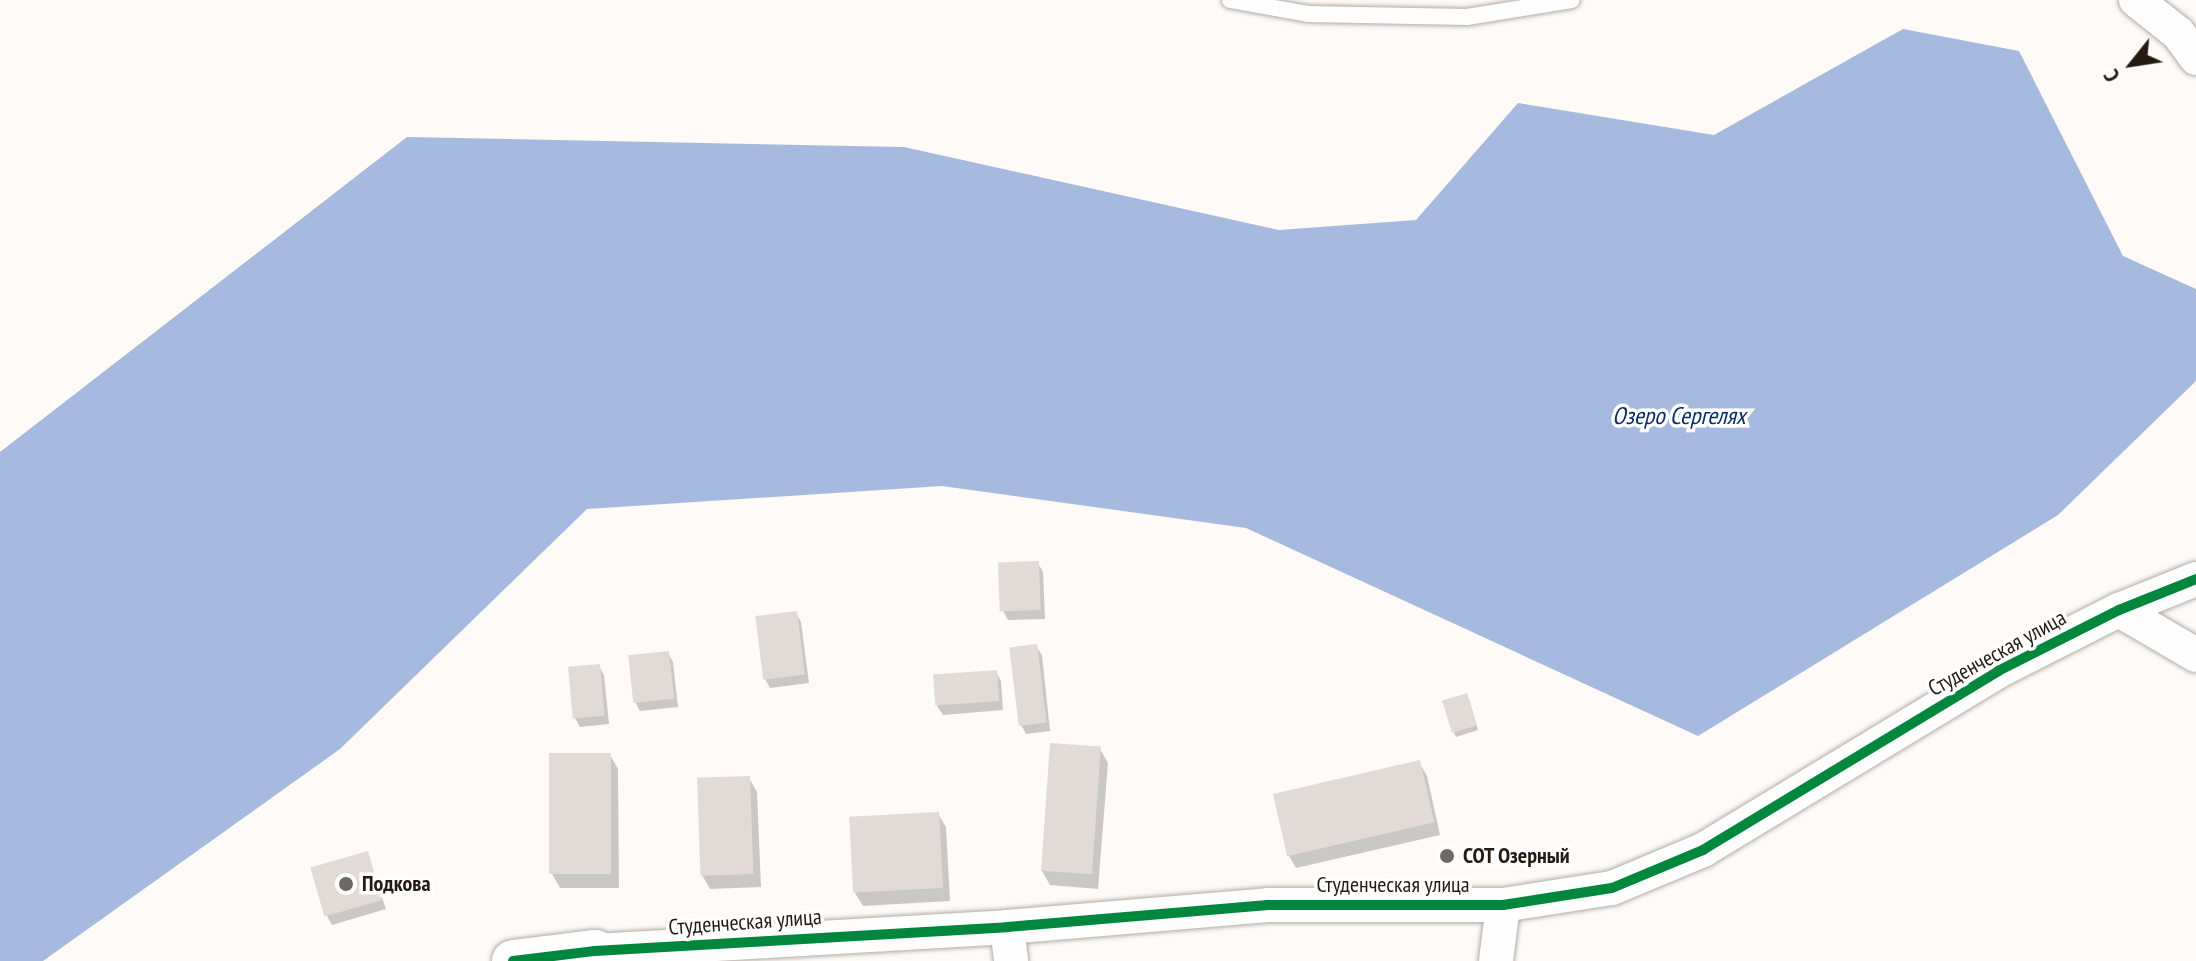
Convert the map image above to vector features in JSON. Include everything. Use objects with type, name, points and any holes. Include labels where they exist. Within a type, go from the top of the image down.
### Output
[{"type":"street","points":[[2136,0],[2178,33],[2196,58]]},
{"type":"street","name":"Студенческая улица","points":[[513,961],[1007,927],[1268,905],[1503,905],[1612,888],[1703,850],[1998,671],[2119,610],[2196,579]]},
{"type":"street","points":[[2119,610],[2196,655]]},
{"type":"street","points":[[1496,961],[1503,905]]},
{"type":"street","points":[[1007,927],[1011,961]]},
{"type":"lane","points":[[1230,0],[1308,14],[1467,17],[1572,0]]},
{"type":"water","name":"Озеро Сергелях","points":[[1903,29],[2019,51],[2123,256],[2196,289],[2196,381],[2058,515],[1698,736],[1246,528],[942,486],[587,509],[340,749],[43,961],[0,961],[0,452],[407,137],[904,147],[1279,230],[1416,220],[1518,103],[1714,135]]},
{"type":"building","points":[[1039,561],[1041,610],[1000,611],[998,562]]},
{"type":"building","points":[[797,611],[805,675],[763,680],[755,616]]},
{"type":"building","points":[[1037,644],[1047,722],[1019,726],[1009,647]]},
{"type":"building","points":[[669,651],[674,699],[633,703],[628,655]]},
{"type":"building","points":[[600,664],[605,716],[573,719],[568,667]]},
{"type":"building","points":[[997,670],[999,701],[935,705],[933,674]]},
{"type":"building","points":[[1467,693],[1477,726],[1452,733],[1442,701]]},
{"type":"building","points":[[1050,743],[1101,747],[1092,874],[1041,871]]},
{"type":"building","points":[[549,753],[611,753],[611,874],[549,874]]},
{"type":"building","points":[[1420,760],[1434,822],[1287,856],[1273,794]]},
{"type":"building","points":[[750,776],[753,874],[700,876],[697,778]]},
{"type":"building","points":[[939,812],[943,888],[853,893],[849,817]]},
{"type":"building","name":"Подкова","points":[[368,851],[382,900],[324,917],[310,868]]},
{"type":"cycle path","points":[[513,961],[595,951],[1007,927],[1268,905],[1503,905],[1612,888],[1703,850],[1998,671],[2119,610],[2196,579]]},
{"type":"place","name":"СОТ Озерный","points":[[1447,856]]},
{"type":"place","name":"Подкова","points":[[346,884]]}]
